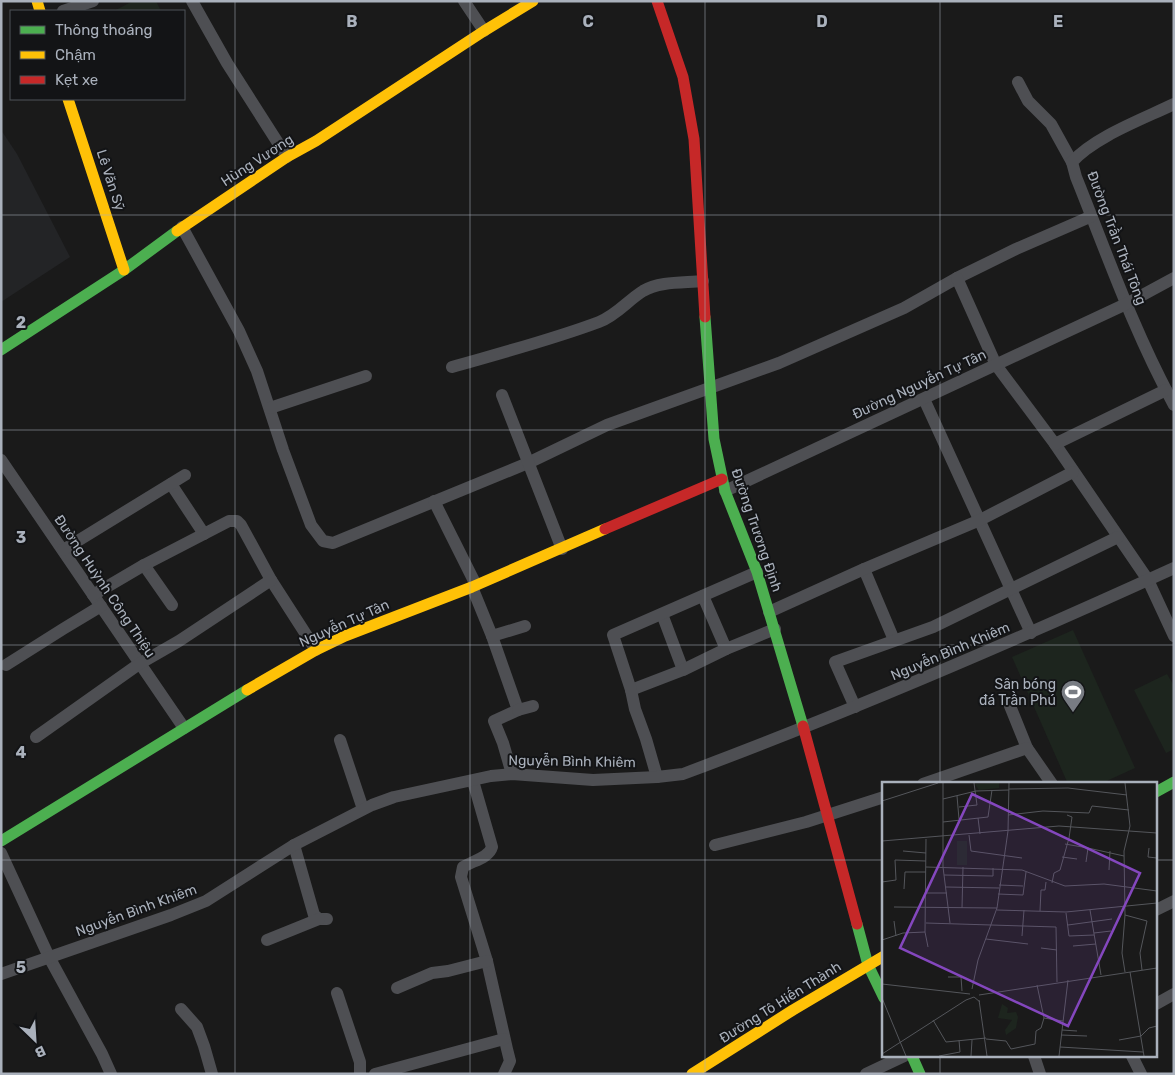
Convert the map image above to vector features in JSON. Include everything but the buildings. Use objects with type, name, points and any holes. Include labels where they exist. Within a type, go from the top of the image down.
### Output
[{"type":"street","points":[[66,10],[93,1]]},
{"type":"street","points":[[192,1],[227,63],[288,157]]},
{"type":"street","points":[[464,1],[484,31]]},
{"type":"street","name":"Hùng Vương","points":[[1,350],[124,270],[182,227],[288,157],[324,136],[533,1]]},
{"type":"street","name":"Đường Trương Định","points":[[657,1],[683,77],[694,139],[709,388],[714,439],[724,485],[775,629],[868,965],[882,994]]},
{"type":"street","points":[[1018,82],[1028,101],[1052,124],[1072,162]]},
{"type":"street","name":"Lê Văn Sỹ","points":[[68,100],[124,270]]},
{"type":"street","name":"Đường Trần Thái Tông","points":[[1174,104],[1098,141],[1081,152],[1072,162],[1076,177],[1126,304],[1174,405]]},
{"type":"street","points":[[182,227],[239,331],[257,371],[283,450],[311,525],[323,541],[333,543],[528,463],[607,425],[779,363],[904,308],[957,278],[1016,249],[1092,216]]},
{"type":"street","points":[[957,278],[996,365],[1055,444],[1148,580],[1174,636]]},
{"type":"street","name":"Đường Nguyễn Tự Tân","points":[[724,485],[924,399],[1126,304],[1174,278]]},
{"type":"street","points":[[452,367],[599,322],[614,315],[643,291],[650,288],[666,284],[703,281]]},
{"type":"street","points":[[270,408],[366,376]]},
{"type":"street","points":[[1055,444],[1166,390]]},
{"type":"street","points":[[502,395],[562,549]]},
{"type":"street","points":[[924,399],[1031,633]]},
{"type":"street","name":"Đường Huỳnh Công Thiệu","points":[[1,460],[184,728]]},
{"type":"street","points":[[769,612],[980,520],[1073,472]]},
{"type":"street","points":[[63,550],[185,476]]},
{"type":"street","points":[[171,484],[204,534]]},
{"type":"street","name":"Nguyễn Tự Tân","points":[[1,841],[184,728],[316,650],[345,636],[724,485]]},
{"type":"street","points":[[434,501],[474,586],[518,710]]},
{"type":"street","points":[[93,595],[144,565],[229,521],[237,522],[246,533],[272,580],[316,650]]},
{"type":"street","points":[[855,706],[834,662],[933,627],[1118,537]]},
{"type":"street","points":[[144,565],[172,605]]},
{"type":"street","name":"Nguyễn Bình Khiêm","points":[[1,974],[206,901],[294,845],[363,809],[394,797],[491,776],[512,774],[593,780],[683,774],[855,706],[1031,633],[1174,568]]},
{"type":"street","points":[[864,569],[894,640]]},
{"type":"street","points":[[657,777],[635,710],[632,690],[613,634],[756,572]]},
{"type":"street","points":[[36,737],[139,664],[187,636],[272,580]]},
{"type":"street","points":[[703,596],[726,649]]},
{"type":"street","points":[[6,665],[101,606]]},
{"type":"street","points":[[662,614],[683,670]]},
{"type":"street","points":[[492,636],[525,626]]},
{"type":"street","points":[[632,690],[683,670],[726,649],[775,629]]},
{"type":"street","points":[[512,774],[494,721],[518,710],[533,706]]},
{"type":"street","points":[[1010,706],[1027,748],[1051,782]]},
{"type":"street","points":[[340,740],[363,809]]},
{"type":"street","points":[[929,782],[1027,748]]},
{"type":"street","points":[[473,781],[492,847],[486,855],[463,867],[461,877],[487,961],[510,1061],[504,1074]]},
{"type":"street","points":[[1158,791],[1174,782]]},
{"type":"street","points":[[715,844],[828,815],[882,797]]},
{"type":"street","points":[[267,940],[323,919],[314,915],[294,845]]},
{"type":"street","points":[[1,853],[49,957],[111,1074]]},
{"type":"street","points":[[1158,909],[1174,900]]},
{"type":"street","name":"Đường Tô Hiến Thành","points":[[692,1074],[793,1010],[882,957]]},
{"type":"street","points":[[397,988],[432,973],[487,961]]},
{"type":"street","points":[[336,993],[360,1062],[360,1074]]},
{"type":"street","points":[[1158,1003],[1174,994]]},
{"type":"street","points":[[181,1010],[197,1027],[212,1074]]},
{"type":"street","points":[[375,1074],[504,1039]]},
{"type":"street","points":[[866,1074],[900,1058]]},
{"type":"street","points":[[913,1058],[920,1074]]},
{"type":"street","points":[[1035,1058],[1040,1074]]},
{"type":"street","points":[[1133,1058],[1141,1074]]},
{"type":"shaded area","points":[[133,1],[156,1],[160,10],[116,10]]},
{"type":"shaded area","points":[[1,130],[17,154],[70,257],[1,302]]},
{"type":"shaded area","name":"Sân bóng đá Trần Phú","points":[[1073,630],[1135,768],[1104,782],[1067,782],[1012,657]]},
{"type":"shaded area","points":[[1167,674],[1174,686],[1174,749],[1166,753],[1134,690]]},
{"type":"traffic: fast","points":[[1,350],[124,270],[177,231]]},
{"type":"traffic: fast","points":[[705,317],[714,439],[725,491],[757,572],[803,726]]},
{"type":"traffic: fast","points":[[1,841],[247,690]]},
{"type":"traffic: fast","points":[[1158,791],[1174,782]]},
{"type":"traffic: fast","points":[[857,924],[868,965],[882,994]]},
{"type":"traffic: fast","points":[[913,1058],[920,1074]]},
{"type":"traffic: slow","points":[[37,1],[40,10]]},
{"type":"traffic: slow","points":[[177,231],[287,157],[316,141],[533,1]]},
{"type":"traffic: slow","points":[[68,100],[124,270]]},
{"type":"traffic: slow","points":[[247,690],[316,650],[345,636],[472,587],[605,529]]},
{"type":"traffic: slow","points":[[692,1074],[793,1010],[882,957]]},
{"type":"traffic: jam","points":[[657,1],[683,77],[694,139],[705,317]]},
{"type":"traffic: jam","points":[[605,529],[722,479]]},
{"type":"traffic: jam","points":[[803,726],[857,924]]},
{"type":"place","name":"Sân bóng đá Trần Phú","points":[[1073,713]]}]
